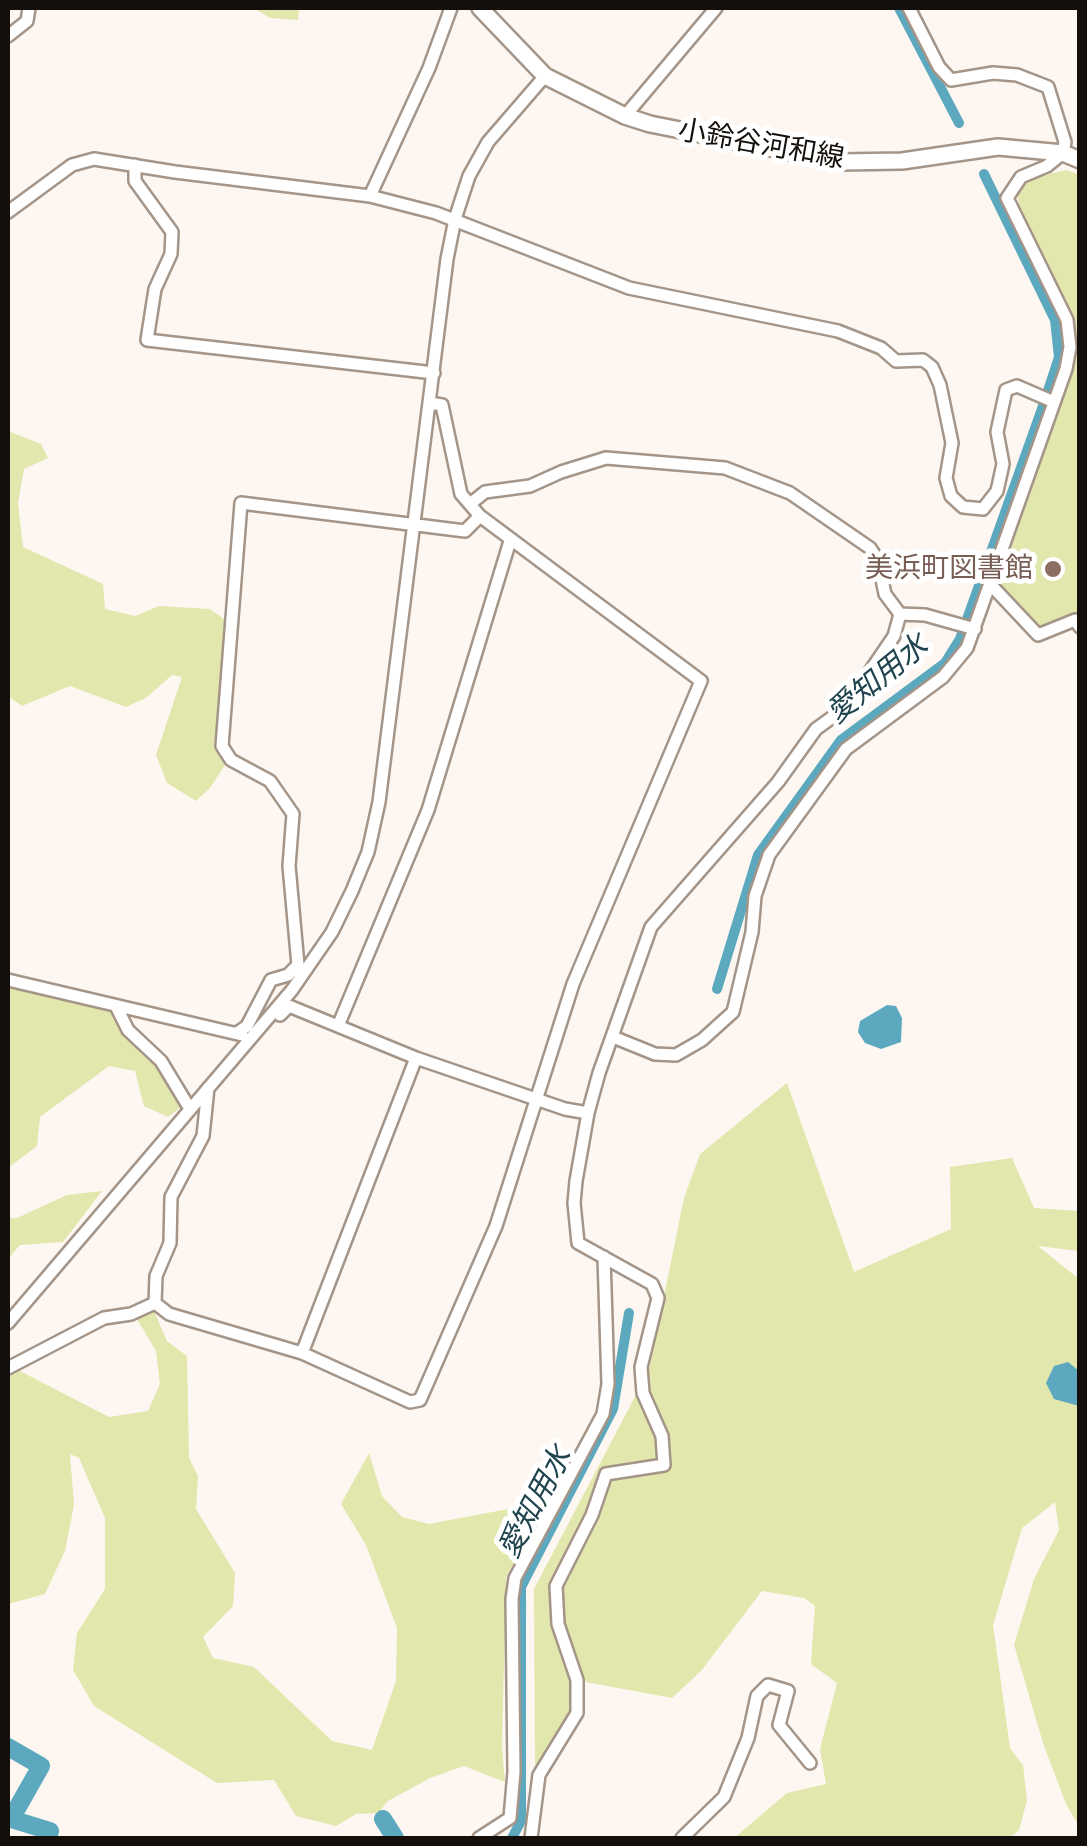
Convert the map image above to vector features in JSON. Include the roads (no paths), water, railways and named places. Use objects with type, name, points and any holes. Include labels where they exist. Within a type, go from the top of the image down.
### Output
[{"type":"main road","name":"小鈴谷河和線","points":[[480,8],[545,76],[624,116],[726,141],[840,162],[902,161],[979,148],[1018,147],[1062,153],[1080,160]]},
{"type":"street","points":[[8,36],[28,21],[29,8]]},
{"type":"street","points":[[370,196],[430,68],[451,8]]},
{"type":"street","points":[[624,116],[716,8]]},
{"type":"street","points":[[613,1036],[655,1054],[676,1055],[702,1040],[733,1012],[752,932],[755,896],[768,854],[846,749],[943,676],[968,648],[1069,357],[1067,320],[1007,198],[1021,177],[1047,166],[1062,153],[1065,142],[1048,87],[1017,74],[992,73],[951,80],[939,67],[909,8]]},
{"type":"street","points":[[8,1323],[292,990],[332,932],[368,852],[392,721],[447,259],[455,220],[469,176],[488,142],[545,76]]},
{"type":"street","points":[[8,212],[72,165],[94,158],[370,196],[455,220],[629,288],[838,331],[880,348],[896,361],[923,360],[932,367],[940,385],[952,443],[946,478],[950,496],[963,507],[983,509],[997,491],[1003,464],[997,432],[1006,390],[1016,386],[1054,402]]},
{"type":"street","points":[[135,165],[135,181],[172,232],[172,254],[155,289],[147,340],[434,374]]},
{"type":"street","points":[[155,1303],[169,1314],[302,1353],[410,1402],[420,1400],[496,1226],[578,973],[701,680],[510,542],[480,516],[462,494],[442,405],[430,403]]},
{"type":"street","points":[[470,504],[485,492],[530,486],[606,458],[725,468],[790,493],[870,548],[878,560],[886,594],[900,614]]},
{"type":"street","points":[[238,1033],[248,1026],[271,980],[288,975],[298,964],[289,866],[293,814],[270,782],[231,760],[222,746],[241,503],[465,531],[480,516]]},
{"type":"street","points":[[338,1026],[428,810],[510,542]]},
{"type":"street","points":[[990,584],[1038,635],[1076,620],[1080,627]]},
{"type":"street","points":[[900,614],[913,613],[975,628]]},
{"type":"street","points":[[531,1838],[540,1775],[578,1713],[577,1680],[558,1624],[556,1586],[592,1515],[606,1474],[664,1465],[662,1436],[643,1393],[641,1367],[658,1298],[652,1284],[578,1242],[576,1181],[588,1113],[651,926],[778,782],[816,729],[845,708],[894,636],[900,614]]},
{"type":"street","points":[[8,980],[238,1033],[257,1043],[288,1006],[416,1058],[588,1113]]},
{"type":"street","points":[[118,1008],[128,1030],[161,1060],[190,1109]]},
{"type":"street","points":[[302,1353],[416,1058]]},
{"type":"street","points":[[155,1303],[156,1276],[170,1242],[171,1198],[202,1136],[208,1088]]},
{"type":"street","points":[[478,1838],[510,1818],[514,1772],[515,1578],[603,1414],[608,1384],[604,1257]]},
{"type":"street","points":[[8,1368],[104,1318],[131,1314],[155,1303]]},
{"type":"street","points":[[682,1838],[724,1797],[748,1738],[757,1696],[768,1684],[788,1691],[779,1724],[810,1763]]},
{"type":"water","points":[[887,1005],[896,1006],[902,1018],[901,1042],[881,1049],[865,1043],[858,1032],[860,1021]]},
{"type":"water","points":[[1068,1362],[1079,1371],[1079,1406],[1054,1399],[1046,1383],[1054,1366]]},
{"type":"waterway","name":"愛知用水","points":[[899,8],[959,123]]},
{"type":"waterway","name":"愛知用水","points":[[717,989],[758,855],[841,740],[945,663],[960,639],[1043,406],[1059,357],[1055,320],[984,174]]},
{"type":"waterway","name":"愛知用水","points":[[512,1838],[521,1821],[521,1587],[613,1409],[629,1313]]},
{"type":"waterway","points":[[8,1747],[41,1766],[11,1819],[50,1831],[48,1838]]},
{"type":"waterway","points":[[383,1819],[395,1838]]},
{"type":"place","name":"美浜町図書館","points":[[1053,569]]}]
